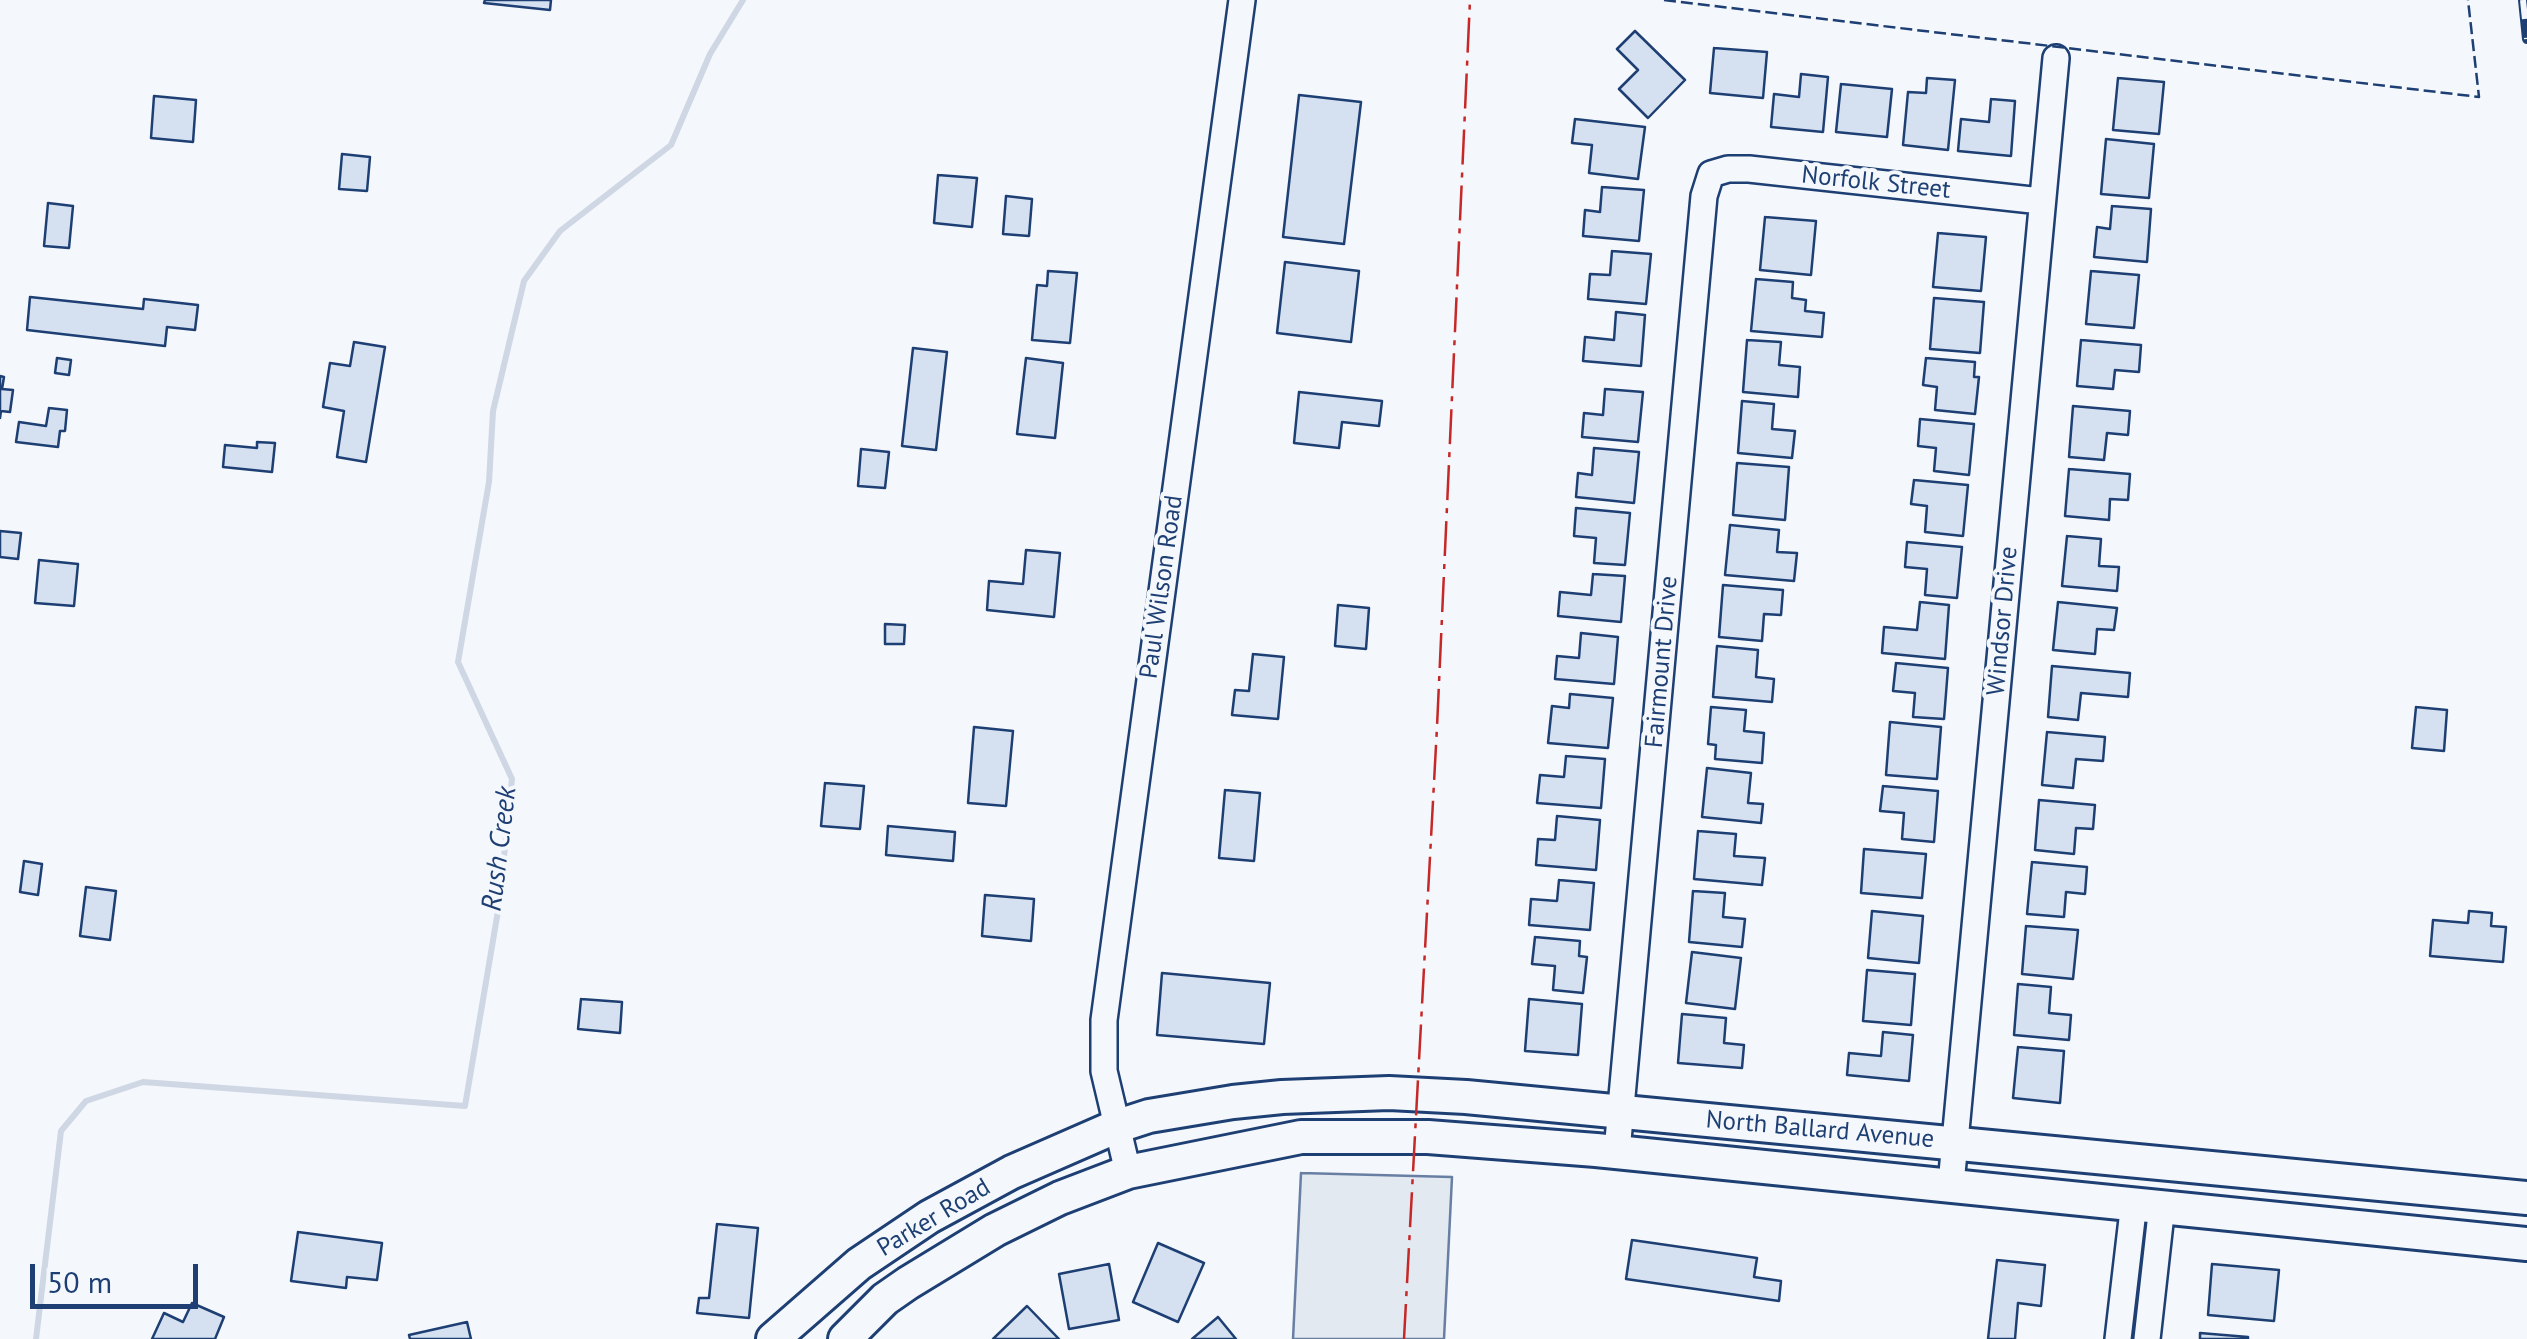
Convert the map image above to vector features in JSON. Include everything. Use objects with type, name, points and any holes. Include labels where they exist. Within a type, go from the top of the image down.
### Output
[{"type":"main road","name":"North Ballard Avenue","points":[[1115,1127],[1149,1116],[1232,1102],[1389,1093],[1466,1096],[2527,1198]]},
{"type":"main road","name":"Parker Road","points":[[773,1339],[859,1264],[929,1218],[1012,1172],[1115,1127]]},
{"type":"main road","name":"North Ballard Avenue","points":[[1128,1172],[1301,1137],[1463,1139],[2148,1203],[2527,1244]]},
{"type":"main road","name":"Parker Road","points":[[845,1339],[885,1299],[980,1239],[1060,1198],[1128,1172]]},
{"type":"street","name":"Paul Wilson Road","points":[[1128,1172],[1104,1071],[1106,1000],[1242,0]]},
{"type":"street","name":"Windsor Drive","points":[[1952,1184],[2056,58]]},
{"type":"street","name":"Norfolk Street","points":[[1711,174],[1749,169],[2041,201]]},
{"type":"street","name":"Fairmount Drive","points":[[1616,1151],[1704,196],[1711,174]]},
{"type":"street","points":[[2118,1339],[2148,1203]]},
{"type":"street","points":[[2148,1203],[2148,1339]]},
{"type":"shaded area","points":[[1301,1173],[1452,1177],[1444,1339],[1293,1339]]},
{"type":"building","points":[[551,0],[550,10],[484,3]]},
{"type":"building","points":[[1635,31],[1685,80],[1648,118],[1619,89],[1638,70],[1617,49]]},
{"type":"building","points":[[1714,48],[1767,52],[1763,98],[1710,93]]},
{"type":"building","points":[[1801,74],[1828,77],[1823,132],[1771,127],[1774,94],[1799,97]]},
{"type":"building","points":[[1927,78],[1955,80],[1948,150],[1903,145],[1908,92],[1926,93]]},
{"type":"building","points":[[2118,78],[2164,82],[2159,134],[2113,130]]},
{"type":"building","points":[[1841,84],[1892,89],[1887,137],[1836,132]]},
{"type":"building","points":[[1299,95],[1361,102],[1344,244],[1283,237]]},
{"type":"building","points":[[154,96],[196,100],[193,142],[151,138]]},
{"type":"building","points":[[1991,99],[2015,101],[2011,156],[1958,151],[1961,119],[1989,122]]},
{"type":"building","points":[[1575,119],[1645,127],[1638,179],[1589,173],[1592,145],[1572,143]]},
{"type":"building","points":[[2106,139],[2154,144],[2149,198],[2101,194]]},
{"type":"building","points":[[342,154],[370,157],[367,191],[339,189]]},
{"type":"building","points":[[938,175],[977,178],[972,227],[934,223]]},
{"type":"building","points":[[1602,187],[1644,190],[1639,241],[1583,236],[1585,210],[1600,212]]},
{"type":"building","points":[[1006,196],[1032,199],[1029,236],[1003,234]]},
{"type":"building","points":[[48,203],[73,206],[69,248],[44,246]]},
{"type":"building","points":[[2112,206],[2151,209],[2147,262],[2094,257],[2097,227],[2110,229]]},
{"type":"building","points":[[1765,217],[1816,221],[1811,275],[1760,270]]},
{"type":"building","points":[[1938,233],[1986,237],[1981,291],[1933,287]]},
{"type":"building","points":[[1612,251],[1651,254],[1646,304],[1588,299],[1590,274],[1610,275]]},
{"type":"building","points":[[1285,262],[1359,271],[1351,342],[1277,333]]},
{"type":"building","points":[[1048,271],[1077,273],[1070,343],[1032,340],[1037,285],[1047,286]]},
{"type":"building","points":[[2091,271],[2139,275],[2134,328],[2086,324]]},
{"type":"building","points":[[1756,279],[1793,282],[1792,298],[1806,300],[1805,311],[1824,313],[1822,337],[1751,331]]},
{"type":"building","points":[[30,297],[143,309],[144,299],[198,305],[195,330],[167,327],[165,346],[27,330]]},
{"type":"building","points":[[1934,298],[1984,302],[1980,353],[1930,349]]},
{"type":"building","points":[[1616,312],[1645,315],[1641,366],[1583,361],[1585,337],[1614,340]]},
{"type":"building","points":[[1747,340],[1781,342],[1779,365],[1800,367],[1798,397],[1743,392]]},
{"type":"building","points":[[2081,340],[2141,345],[2139,372],[2115,370],[2113,389],[2077,386]]},
{"type":"building","points":[[354,342],[385,347],[366,462],[337,457],[344,411],[323,407],[330,363],[350,366]]},
{"type":"building","points":[[913,348],[947,352],[936,450],[902,446]]},
{"type":"building","points":[[57,358],[71,360],[69,375],[55,373]]},
{"type":"building","points":[[1026,358],[1063,363],[1055,438],[1017,434]]},
{"type":"building","points":[[1926,358],[1975,362],[1974,377],[1979,377],[1975,414],[1935,410],[1937,387],[1923,385]]},
{"type":"building","points":[[0,376],[4,377],[2,389],[13,390],[10,412],[1,411],[0,418]]},
{"type":"building","points":[[1605,389],[1643,392],[1638,442],[1582,437],[1584,413],[1603,415]]},
{"type":"building","points":[[1299,392],[1382,401],[1379,426],[1342,422],[1339,448],[1294,443]]},
{"type":"building","points":[[1742,401],[1774,404],[1772,429],[1795,431],[1792,458],[1738,453]]},
{"type":"building","points":[[2073,406],[2130,411],[2128,435],[2107,433],[2104,460],[2069,457]]},
{"type":"building","points":[[49,408],[67,410],[65,431],[60,431],[58,447],[16,442],[19,422],[46,426]]},
{"type":"building","points":[[1920,419],[1974,424],[1969,475],[1934,471],[1936,448],[1918,446]]},
{"type":"building","points":[[257,442],[275,443],[272,472],[223,467],[225,445],[257,448]]},
{"type":"building","points":[[1594,448],[1639,452],[1634,503],[1576,497],[1578,473],[1592,475]]},
{"type":"building","points":[[861,449],[889,452],[885,488],[858,486]]},
{"type":"building","points":[[1737,463],[1789,467],[1785,520],[1733,515]]},
{"type":"building","points":[[2069,469],[2130,474],[2128,500],[2110,499],[2109,520],[2065,516]]},
{"type":"building","points":[[1914,480],[1968,485],[1963,536],[1925,532],[1927,506],[1911,504]]},
{"type":"building","points":[[1576,508],[1630,513],[1625,565],[1594,563],[1596,538],[1574,536]]},
{"type":"building","points":[[1730,525],[1779,530],[1777,552],[1797,553],[1794,581],[1725,575]]},
{"type":"building","points":[[0,531],[21,533],[18,559],[0,557]]},
{"type":"building","points":[[2067,536],[2101,539],[2099,566],[2119,567],[2117,591],[2062,586]]},
{"type":"building","points":[[1907,542],[1962,547],[1957,598],[1925,595],[1927,569],[1905,567]]},
{"type":"building","points":[[1026,550],[1060,553],[1054,617],[987,610],[989,581],[1023,584]]},
{"type":"building","points":[[39,560],[78,564],[74,606],[35,603]]},
{"type":"building","points":[[1593,574],[1625,576],[1621,622],[1558,616],[1560,592],[1591,595]]},
{"type":"building","points":[[1723,585],[1783,590],[1781,615],[1764,614],[1762,641],[1719,637]]},
{"type":"building","points":[[1920,602],[1949,605],[1945,659],[1882,653],[1884,627],[1917,630]]},
{"type":"building","points":[[2058,602],[2117,608],[2114,630],[2097,629],[2095,654],[2053,650]]},
{"type":"building","points":[[1338,605],[1369,608],[1366,649],[1335,646]]},
{"type":"building","points":[[885,624],[905,625],[904,644],[885,644]]},
{"type":"building","points":[[1581,633],[1618,637],[1614,684],[1555,679],[1557,656],[1579,658]]},
{"type":"building","points":[[1717,646],[1758,650],[1756,677],[1774,679],[1772,702],[1713,697]]},
{"type":"building","points":[[1253,654],[1284,657],[1278,719],[1232,715],[1235,690],[1249,691]]},
{"type":"building","points":[[1896,663],[1948,668],[1944,719],[1913,717],[1915,693],[1893,691]]},
{"type":"building","points":[[2052,666],[2130,673],[2128,697],[2081,693],[2078,720],[2048,717]]},
{"type":"building","points":[[1570,694],[1613,698],[1608,748],[1548,743],[1552,706],[1569,708]]},
{"type":"building","points":[[1711,707],[1746,710],[1744,731],[1764,733],[1762,763],[1715,759],[1716,745],[1708,744]]},
{"type":"building","points":[[2416,707],[2447,710],[2444,751],[2412,748]]},
{"type":"building","points":[[1890,722],[1941,727],[1937,779],[1886,775]]},
{"type":"building","points":[[974,727],[1013,731],[1006,806],[968,803]]},
{"type":"building","points":[[2047,732],[2105,737],[2103,761],[2076,759],[2073,788],[2042,785]]},
{"type":"building","points":[[1566,756],[1605,759],[1601,808],[1537,803],[1540,775],[1564,777]]},
{"type":"building","points":[[1707,768],[1751,773],[1748,803],[1763,804],[1761,823],[1702,817]]},
{"type":"building","points":[[825,783],[864,786],[860,829],[821,826]]},
{"type":"building","points":[[1883,786],[1938,791],[1934,842],[1902,839],[1904,813],[1880,811]]},
{"type":"building","points":[[1225,790],[1260,793],[1254,861],[1219,858]]},
{"type":"building","points":[[2039,800],[2095,805],[2093,829],[2076,828],[2074,854],[2035,850]]},
{"type":"building","points":[[1557,816],[1600,820],[1596,870],[1536,865],[1538,839],[1555,840]]},
{"type":"building","points":[[888,826],[955,832],[953,861],[886,855]]},
{"type":"building","points":[[1698,831],[1736,834],[1734,856],[1765,858],[1762,885],[1694,879]]},
{"type":"building","points":[[1864,849],[1926,854],[1922,898],[1861,893]]},
{"type":"building","points":[[24,861],[42,864],[38,895],[20,892]]},
{"type":"building","points":[[2032,862],[2087,867],[2085,894],[2066,892],[2064,917],[2027,914]]},
{"type":"building","points":[[1559,880],[1594,883],[1590,930],[1529,925],[1531,899],[1557,901]]},
{"type":"building","points":[[86,887],[116,891],[110,940],[80,936]]},
{"type":"building","points":[[1693,891],[1725,893],[1723,917],[1745,919],[1742,947],[1689,942]]},
{"type":"building","points":[[985,895],[1034,899],[1031,941],[982,936]]},
{"type":"building","points":[[1872,911],[1923,916],[1919,963],[1868,958]]},
{"type":"building","points":[[2469,911],[2492,913],[2491,926],[2506,927],[2503,962],[2430,956],[2433,920],[2468,923]]},
{"type":"building","points":[[2026,926],[2078,930],[2073,979],[2022,974]]},
{"type":"building","points":[[1535,937],[1580,941],[1579,956],[1587,957],[1583,993],[1553,990],[1555,966],[1532,964]]},
{"type":"building","points":[[1692,952],[1741,958],[1735,1009],[1686,1003]]},
{"type":"building","points":[[1867,970],[1915,974],[1911,1025],[1863,1021]]},
{"type":"building","points":[[1162,973],[1270,983],[1264,1044],[1157,1035]]},
{"type":"building","points":[[2018,984],[2051,987],[2049,1013],[2071,1015],[2069,1040],[2014,1035]]},
{"type":"building","points":[[581,999],[622,1002],[620,1033],[578,1029]]},
{"type":"building","points":[[1529,999],[1582,1004],[1578,1055],[1525,1051]]},
{"type":"building","points":[[1682,1014],[1726,1018],[1724,1043],[1744,1045],[1742,1068],[1678,1063]]},
{"type":"building","points":[[1883,1032],[1913,1035],[1909,1081],[1847,1075],[1849,1053],[1881,1056]]},
{"type":"building","points":[[2018,1047],[2064,1051],[2060,1103],[2013,1098]]},
{"type":"building","points":[[717,1224],[758,1228],[749,1318],[697,1313],[699,1298],[709,1298]]},
{"type":"building","points":[[298,1232],[382,1243],[377,1280],[347,1277],[346,1288],[291,1281]]},
{"type":"building","points":[[1632,1240],[1757,1258],[1754,1277],[1781,1281],[1779,1301],[1626,1279]]},
{"type":"building","points":[[1158,1243],[1204,1263],[1178,1322],[1133,1302]]},
{"type":"building","points":[[1997,1260],[2045,1265],[2041,1306],[2018,1303],[2015,1339],[1988,1339]]},
{"type":"building","points":[[1109,1264],[1119,1320],[1069,1329],[1059,1274]]},
{"type":"building","points":[[2212,1264],[2279,1270],[2274,1321],[2208,1315]]},
{"type":"building","points":[[192,1303],[224,1317],[215,1339],[152,1339],[164,1313],[183,1322]]},
{"type":"building","points":[[1027,1306],[1059,1339],[993,1339]]},
{"type":"building","points":[[1218,1317],[1236,1339],[1192,1339]]},
{"type":"building","points":[[467,1322],[471,1339],[410,1339],[409,1335]]},
{"type":"building","points":[[2200,1333],[2248,1337],[2248,1339],[2200,1339]]},
{"type":"waterway","name":"Rush Creek","points":[[36,1339],[61,1131],[86,1101],[143,1082],[465,1106],[499,905],[512,779],[458,662],[489,482],[493,411],[524,281],[560,231],[671,145],[710,54],[743,0]]},
{"type":"railway","points":[[2523,0],[2527,39]]},
{"type":"fence","points":[[1664,0],[2479,97],[2468,0]]},
{"type":"power","points":[[1404,1339],[1470,0]]}]
